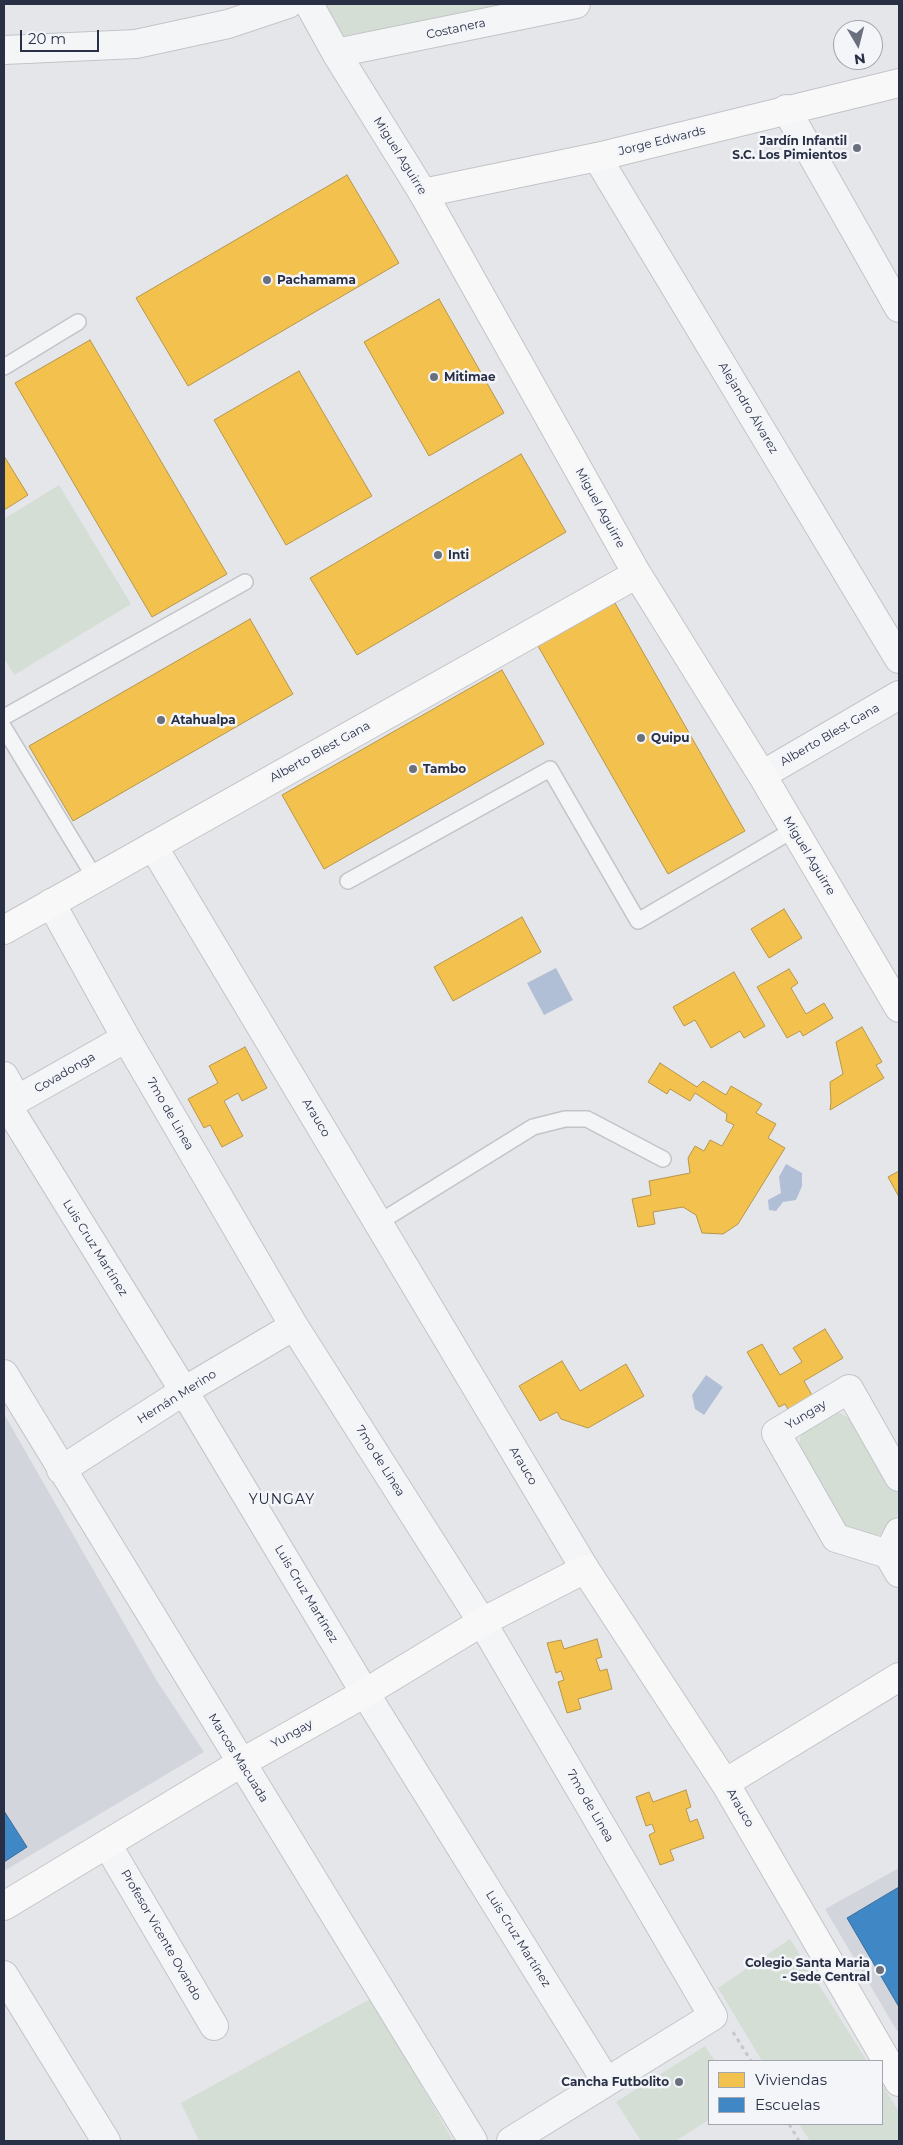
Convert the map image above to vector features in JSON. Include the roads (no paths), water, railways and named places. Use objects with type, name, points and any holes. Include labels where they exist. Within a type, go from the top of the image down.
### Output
[{"type":"street","points":[[4,50],[136,44],[228,24],[288,4]]},
{"type":"street","name":"Miguel Aguirre","points":[[309,4],[336,53],[423,193],[637,574],[762,775],[899,1008]]},
{"type":"street","name":"Costanera","points":[[336,53],[576,4]]},
{"type":"street","name":"Jorge Edwards","points":[[423,193],[597,157],[786,109],[899,83]]},
{"type":"street","points":[[786,109],[899,308]]},
{"type":"street","name":"Alejandro Álvarez","points":[[597,157],[899,659]]},
{"type":"street","name":"Alberto Blest Gana","points":[[4,930],[637,574]]},
{"type":"street","name":"Alberto Blest Gana","points":[[762,775],[899,695]]},
{"type":"street","name":"Arauco","points":[[153,846],[585,1569],[725,1783],[899,2082]]},
{"type":"street","name":"7mo de Linea","points":[[51,902],[126,1038],[294,1326],[482,1622],[713,2016],[606,2081]]},
{"type":"street","name":"Covadonga","points":[[9,1104],[126,1038]]},
{"type":"street","name":"Luis Cruz Martínez","points":[[4,1076],[9,1104],[365,1693],[606,2081]]},
{"type":"street","name":"Hernán Merino","points":[[61,1470],[184,1391],[294,1326]]},
{"type":"street","name":"Marcos Macuada","points":[[4,1374],[240,1763],[473,2141]]},
{"type":"street","name":"Yungay","points":[[896,1553],[836,1538],[776,1433],[849,1389],[899,1477]]},
{"type":"street","name":"Yungay","points":[[4,1906],[240,1763],[365,1693],[482,1622],[585,1569]]},
{"type":"street","points":[[725,1783],[899,1677]]},
{"type":"street","name":"Profesor Vicente Ovando","points":[[107,1844],[214,2026]]},
{"type":"street","points":[[4,1975],[106,2141]]},
{"type":"street","points":[[512,2141],[606,2081]]},
{"type":"lane","points":[[4,367],[78,322]]},
{"type":"lane","points":[[4,717],[245,582]]},
{"type":"lane","points":[[4,728],[95,878]]},
{"type":"lane","points":[[348,881],[550,769],[638,921],[793,830]]},
{"type":"lane","points":[[378,1223],[533,1127],[565,1119],[587,1119],[663,1159]]},
{"type":"water","points":[[556,968],[573,1000],[544,1015],[527,983]]},
{"type":"water","points":[[786,1164],[802,1173],[802,1186],[796,1200],[783,1202],[776,1211],[769,1210],[768,1200],[781,1193],[779,1177]]},
{"type":"water","points":[[706,1375],[723,1387],[704,1415],[695,1409],[692,1395]]},
{"type":"place","name":"Jardín Infantil S.C. Los Pimientos","points":[[857,148]]},
{"type":"place","name":"Pachamama","points":[[267,280]]},
{"type":"place","name":"Mitimae","points":[[434,377]]},
{"type":"place","name":"Inti","points":[[438,555]]},
{"type":"place","name":"Atahualpa","points":[[161,720]]},
{"type":"place","name":"Quipu","points":[[641,738]]},
{"type":"place","name":"Tambo","points":[[413,769]]},
{"type":"place","name":"Colegio Santa Maria - Sede Central","points":[[880,1970]]},
{"type":"place","name":"Cancha Futbolito","points":[[679,2082]]},
{"type":"district","name":"YUNGAY","points":[[282,1500]]}]
